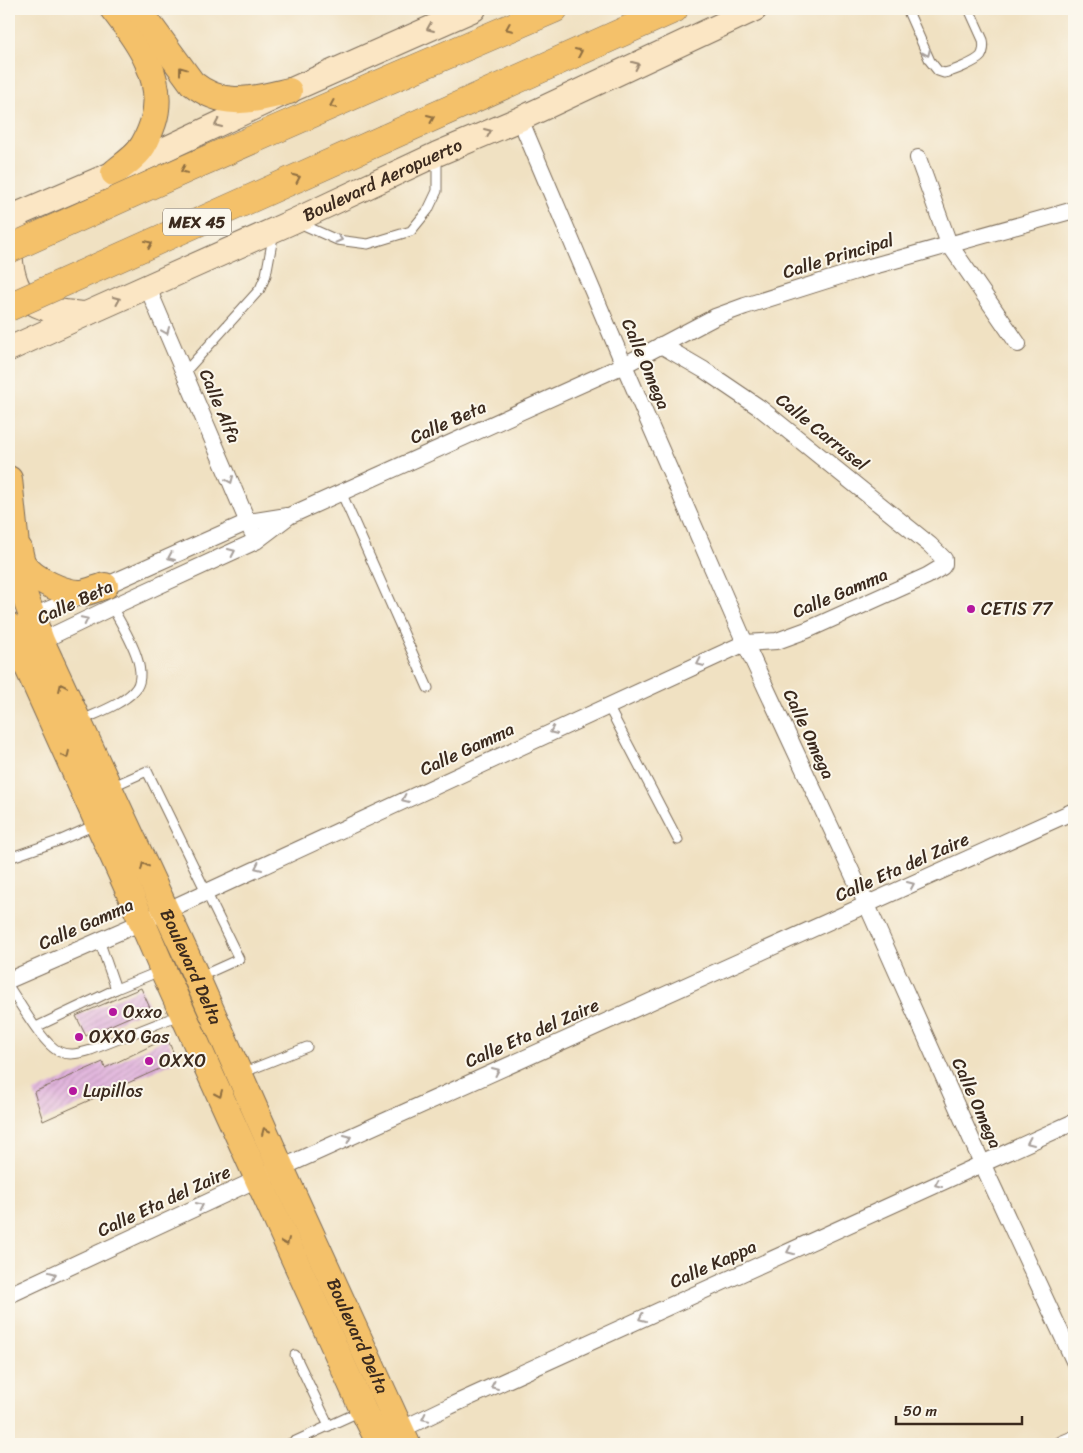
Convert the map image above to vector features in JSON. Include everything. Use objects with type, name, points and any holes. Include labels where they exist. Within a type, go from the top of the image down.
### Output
[{"type":"highway","points":[[9,249],[186,169],[554,9]]},
{"type":"highway","name":"Boulevard Aeropuerto","points":[[9,307],[674,9]]},
{"type":"main road","points":[[113,9],[133,34],[147,60],[155,80],[157,99],[155,117],[150,134],[139,151],[114,173]]},
{"type":"main road","points":[[138,9],[192,83],[202,91],[214,97],[231,100],[261,98],[289,91]]},
{"type":"main road","name":"Boulevard Delta","points":[[9,479],[20,583],[18,635],[98,824],[153,916],[196,978],[281,1168],[387,1441]]},
{"type":"main road","points":[[15,536],[23,564],[45,582],[68,591],[108,596]]},
{"type":"main road","name":"Boulevard Delta","points":[[18,635],[78,722],[108,788],[153,916],[163,970],[363,1410],[387,1441]]},
{"type":"street","points":[[9,218],[54,197],[114,173],[289,91],[474,9]]},
{"type":"street","name":"Boulevard Aeropuerto","points":[[9,350],[437,154],[520,119],[755,9]]},
{"type":"street","name":"Calle Omega","points":[[520,119],[745,643],[867,905],[982,1164],[1074,1361]]},
{"type":"street","points":[[918,158],[949,244],[1018,344]]},
{"type":"street","points":[[54,197],[31,216],[19,231],[11,249],[10,266],[18,289],[29,301],[45,308],[86,314]]},
{"type":"street","name":"Calle Principal","points":[[624,365],[716,317],[745,306],[859,270],[1074,210]]},
{"type":"street","name":"Calle Alfa","points":[[147,286],[256,540]]},
{"type":"street","name":"Calle Carrusel","points":[[661,345],[704,370],[760,408],[930,545],[944,559],[944,564]]},
{"type":"street","name":"Calle Beta","points":[[18,635],[108,596],[256,540],[289,516],[624,365]]},
{"type":"street","name":"Calle Beta","points":[[18,635],[108,596],[248,522],[289,516]]},
{"type":"street","name":"Calle Gamma","points":[[9,980],[153,916],[745,643],[777,641],[807,630],[927,576],[940,569],[944,564]]},
{"type":"street","name":"Calle Eta del Zaire","points":[[9,1295],[281,1168],[1074,811]]},
{"type":"street","name":"Calle Kappa","points":[[387,1441],[450,1406],[1074,1122]]},
{"type":"street","points":[[1062,1444],[1074,1439]]},
{"type":"lane","points":[[907,9],[930,61],[935,68],[944,73],[974,61],[980,58],[982,54],[983,40],[969,9]]},
{"type":"lane","points":[[184,373],[260,289],[284,225],[337,240],[368,244],[410,231],[428,210],[437,191],[437,154]]},
{"type":"lane","points":[[341,492],[428,688]]},
{"type":"lane","points":[[78,722],[128,696],[135,691],[139,684],[139,664],[108,596]]},
{"type":"lane","points":[[608,706],[678,840]]},
{"type":"lane","points":[[108,788],[147,771],[239,959],[196,978]]},
{"type":"lane","points":[[9,858],[61,840],[98,824]]},
{"type":"lane","points":[[99,940],[116,990]]},
{"type":"lane","points":[[36,1026],[163,970]]},
{"type":"lane","points":[[9,987],[52,1047],[68,1054],[79,1053],[183,1014]]},
{"type":"lane","points":[[239,1074],[307,1047]]},
{"type":"lane","points":[[295,1355],[329,1426]]},
{"type":"lane","points":[[289,1444],[363,1410]]},
{"type":"building","name":"Oxxo","points":[[141,988],[150,1008],[86,1036],[76,1016]]},
{"type":"building","points":[[167,1038],[177,1061],[43,1121],[34,1092],[103,1062],[105,1068]]},
{"type":"place","name":"CETIS 77","points":[[971,609]]},
{"type":"place","name":"Oxxo","points":[[113,1012]]},
{"type":"place","name":"OXXO Gas","points":[[79,1037]]},
{"type":"place","name":"OXXO","points":[[149,1061]]},
{"type":"place","name":"Lupillos","points":[[73,1091]]}]
